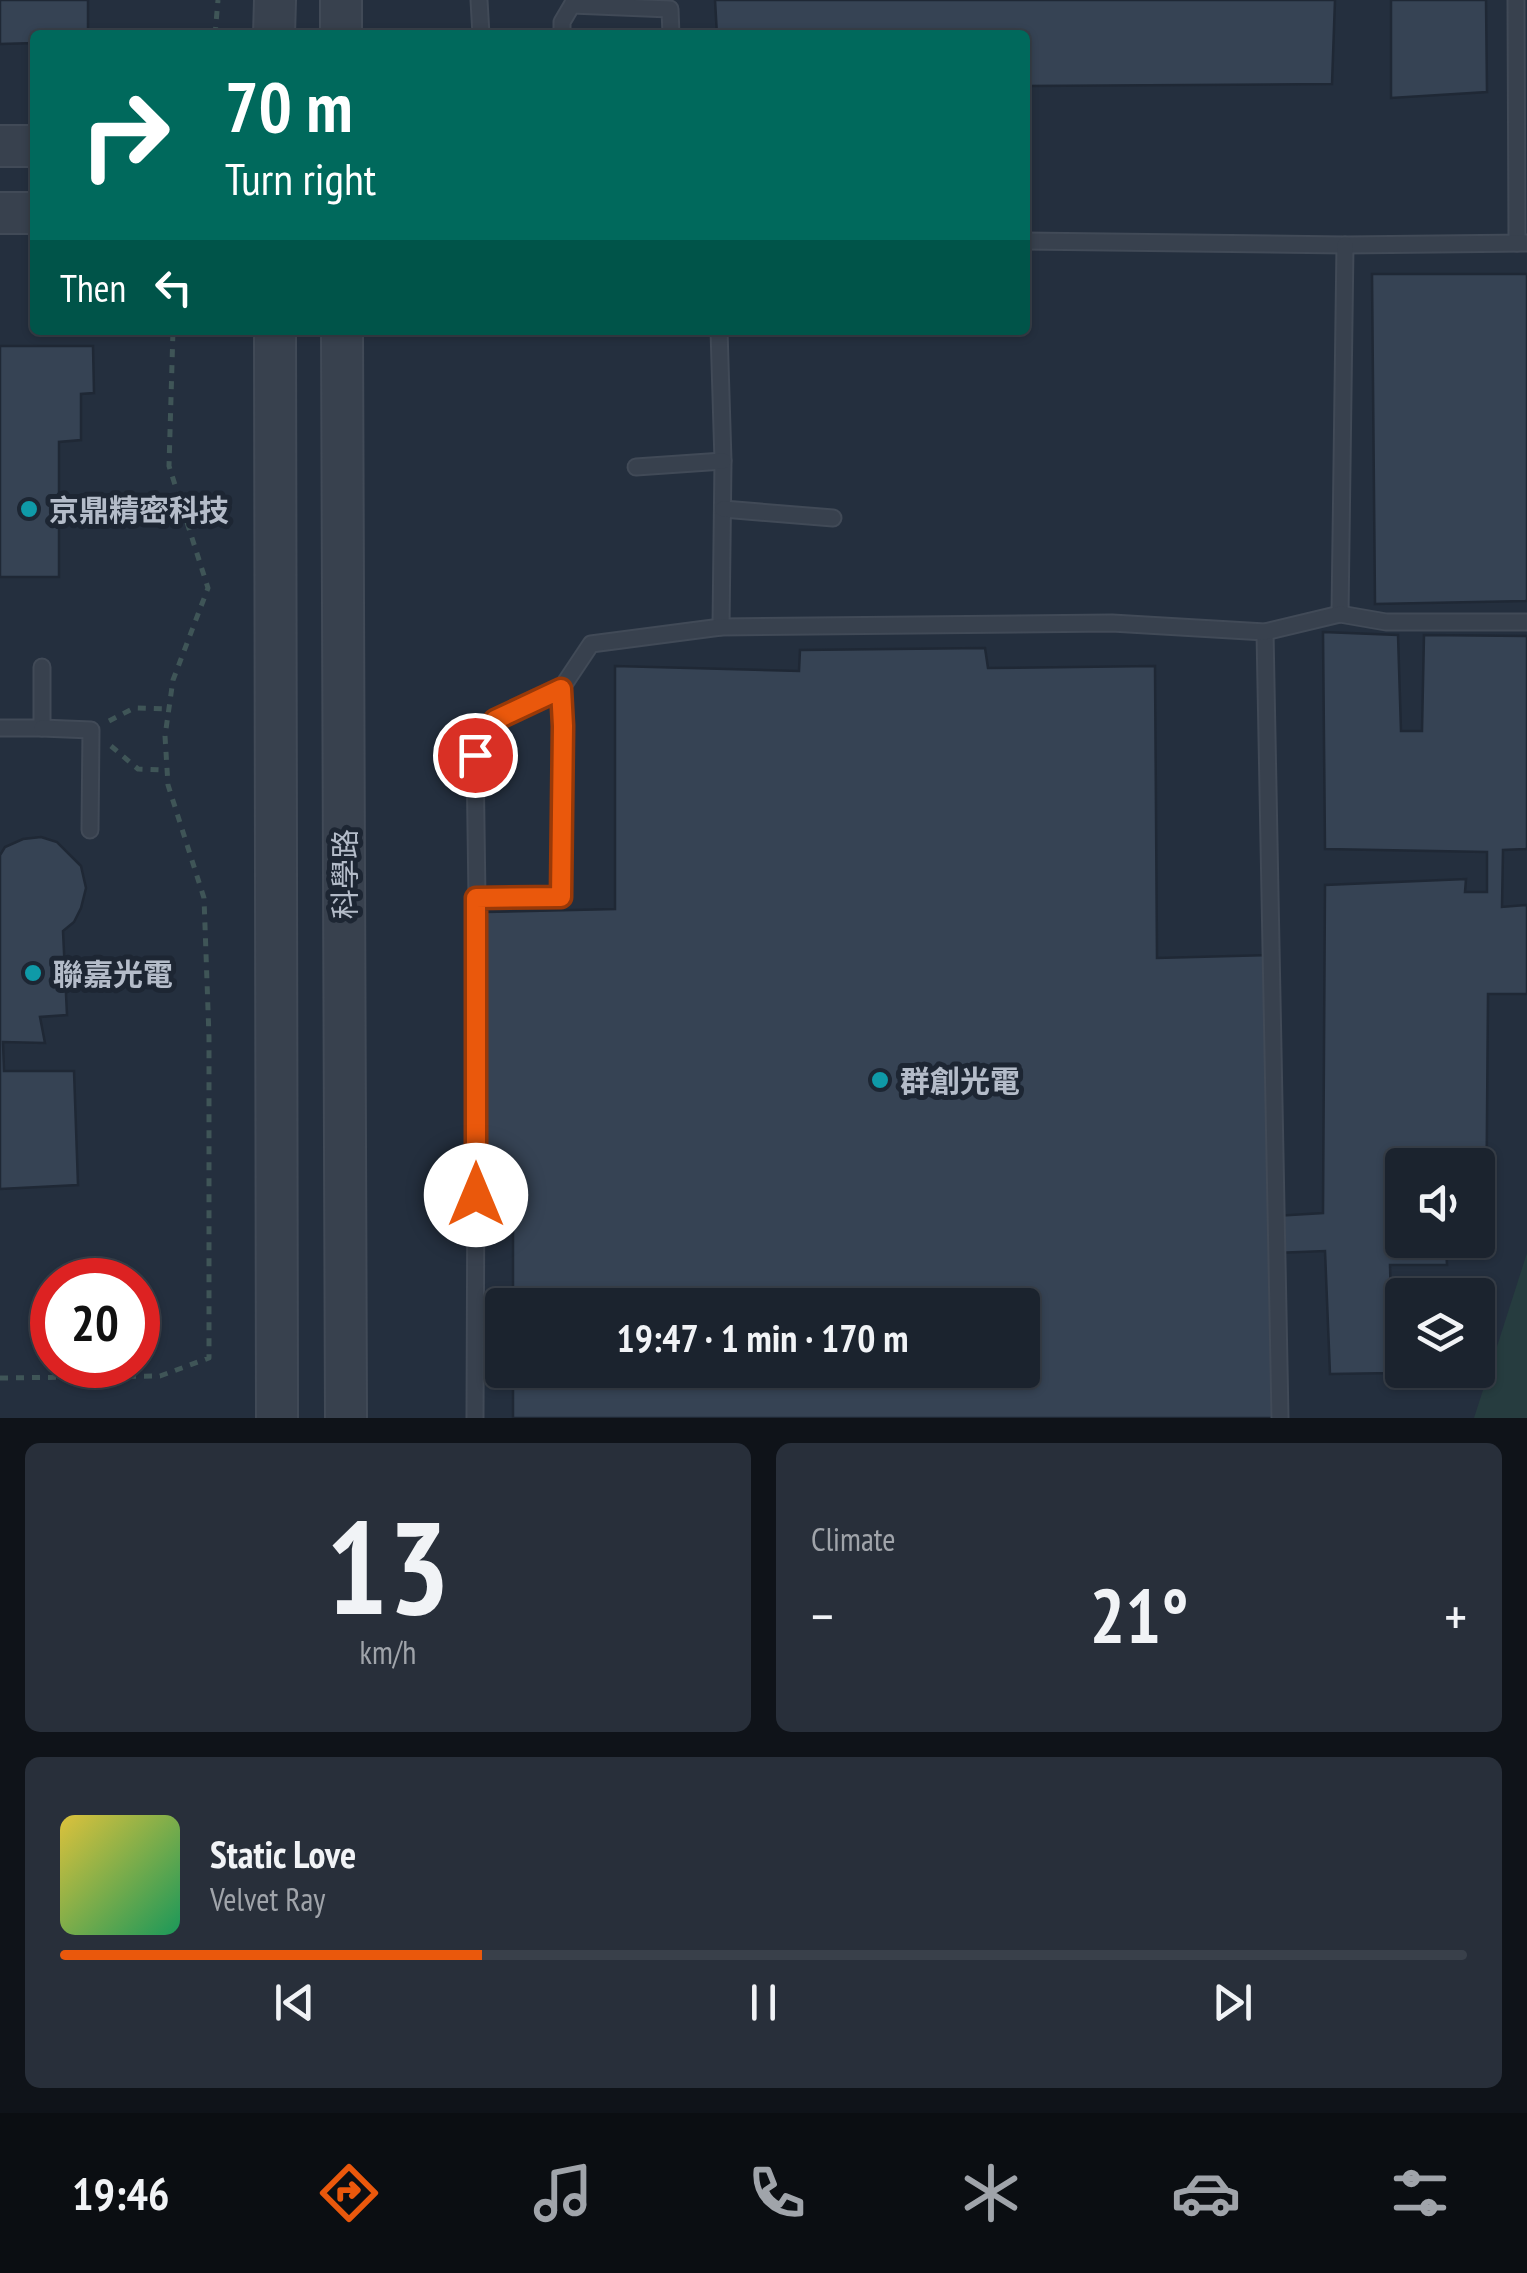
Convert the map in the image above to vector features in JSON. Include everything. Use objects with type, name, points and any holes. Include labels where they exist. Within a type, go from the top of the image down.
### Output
[{"type":"street","points":[[274,30],[275,0]]},
{"type":"street","points":[[341,0],[341,30]]},
{"type":"street","points":[[0,146],[30,146]]},
{"type":"street","points":[[0,213],[30,213]]},
{"type":"street","points":[[275,335],[277,1418]]},
{"type":"street","name":"科學路","points":[[342,335],[346,1418]]},
{"type":"lane","points":[[479,0],[481,30]]},
{"type":"lane","points":[[1030,241],[1522,243],[1516,0]]},
{"type":"lane","points":[[562,30],[572,5],[670,9],[671,30]]},
{"type":"lane","points":[[1340,614],[1345,245]]},
{"type":"lane","points":[[719,335],[723,461],[721,627]]},
{"type":"lane","points":[[636,467],[723,461]]},
{"type":"lane","points":[[723,509],[833,518]]},
{"type":"lane","points":[[474,1418],[475,755],[495,720],[561,689],[592,644],[721,627],[1112,624],[1265,632],[1340,614],[1386,622],[1527,622]]},
{"type":"lane","points":[[1265,632],[1280,1418]]},
{"type":"lane","points":[[42,667],[42,728]]},
{"type":"lane","points":[[476,898],[561,897],[561,689]]},
{"type":"lane","points":[[0,728],[91,730],[90,830]]},
{"type":"path","points":[[215,30],[218,0]]},
{"type":"path","points":[[0,1378],[160,1376],[210,1358],[210,1037],[204,898],[168,785],[165,736],[173,680],[208,588],[169,466],[173,335]]},
{"type":"path","points":[[167,770],[138,769],[91,730],[134,708],[168,708]]},
{"type":"green space","points":[[1527,1253],[1527,1418],[1474,1418],[1484,1388],[1495,1388],[1495,1353]]},
{"type":"building","points":[[0,0],[88,0],[88,30],[30,30],[30,43],[0,44]]},
{"type":"building","points":[[715,0],[1335,0],[1332,84],[1030,86],[1030,30],[717,30]]},
{"type":"building","points":[[1391,0],[1486,0],[1487,92],[1391,98]]},
{"type":"building","points":[[1372,274],[1527,274],[1527,601],[1375,604]]},
{"type":"building","name":"京鼎精密科技","points":[[0,346],[93,346],[94,393],[81,394],[81,440],[59,442],[59,577],[0,577]]},
{"type":"building","name":"群創光電","points":[[1323,632],[1398,635],[1401,731],[1422,731],[1424,635],[1527,636],[1527,849],[1503,850],[1502,907],[1527,905],[1527,994],[1488,994],[1487,1148],[1385,1148],[1385,1258],[1447,1258],[1447,1265],[1390,1265],[1390,1278],[1385,1278],[1385,1373],[1330,1374],[1325,1251],[1275,1253],[1274,1418],[513,1418],[513,1388],[1040,1388],[1040,1288],[513,1288],[513,1207],[485,1208],[484,912],[615,909],[615,666],[799,671],[800,650],[985,648],[988,668],[1155,666],[1157,958],[1275,955],[1275,1216],[1323,1213],[1325,885],[1466,879],[1465,892],[1487,892],[1487,852],[1325,849]]},
{"type":"building","name":"聯嘉光電","points":[[41,837],[57,842],[81,866],[86,888],[74,922],[63,931],[67,1015],[40,1017],[45,1043],[3,1042],[4,1071],[74,1071],[78,1185],[0,1189],[0,855],[5,847],[23,839]]},
{"type":"place","name":"京鼎精密科技","points":[[29,509]]},
{"type":"place","name":"聯嘉光電","points":[[33,973]]},
{"type":"place","name":"群創光電","points":[[880,1080]]},
{"type":"route","points":[[475,755],[495,720],[561,689],[561,897],[476,898],[476,1195]]}]
